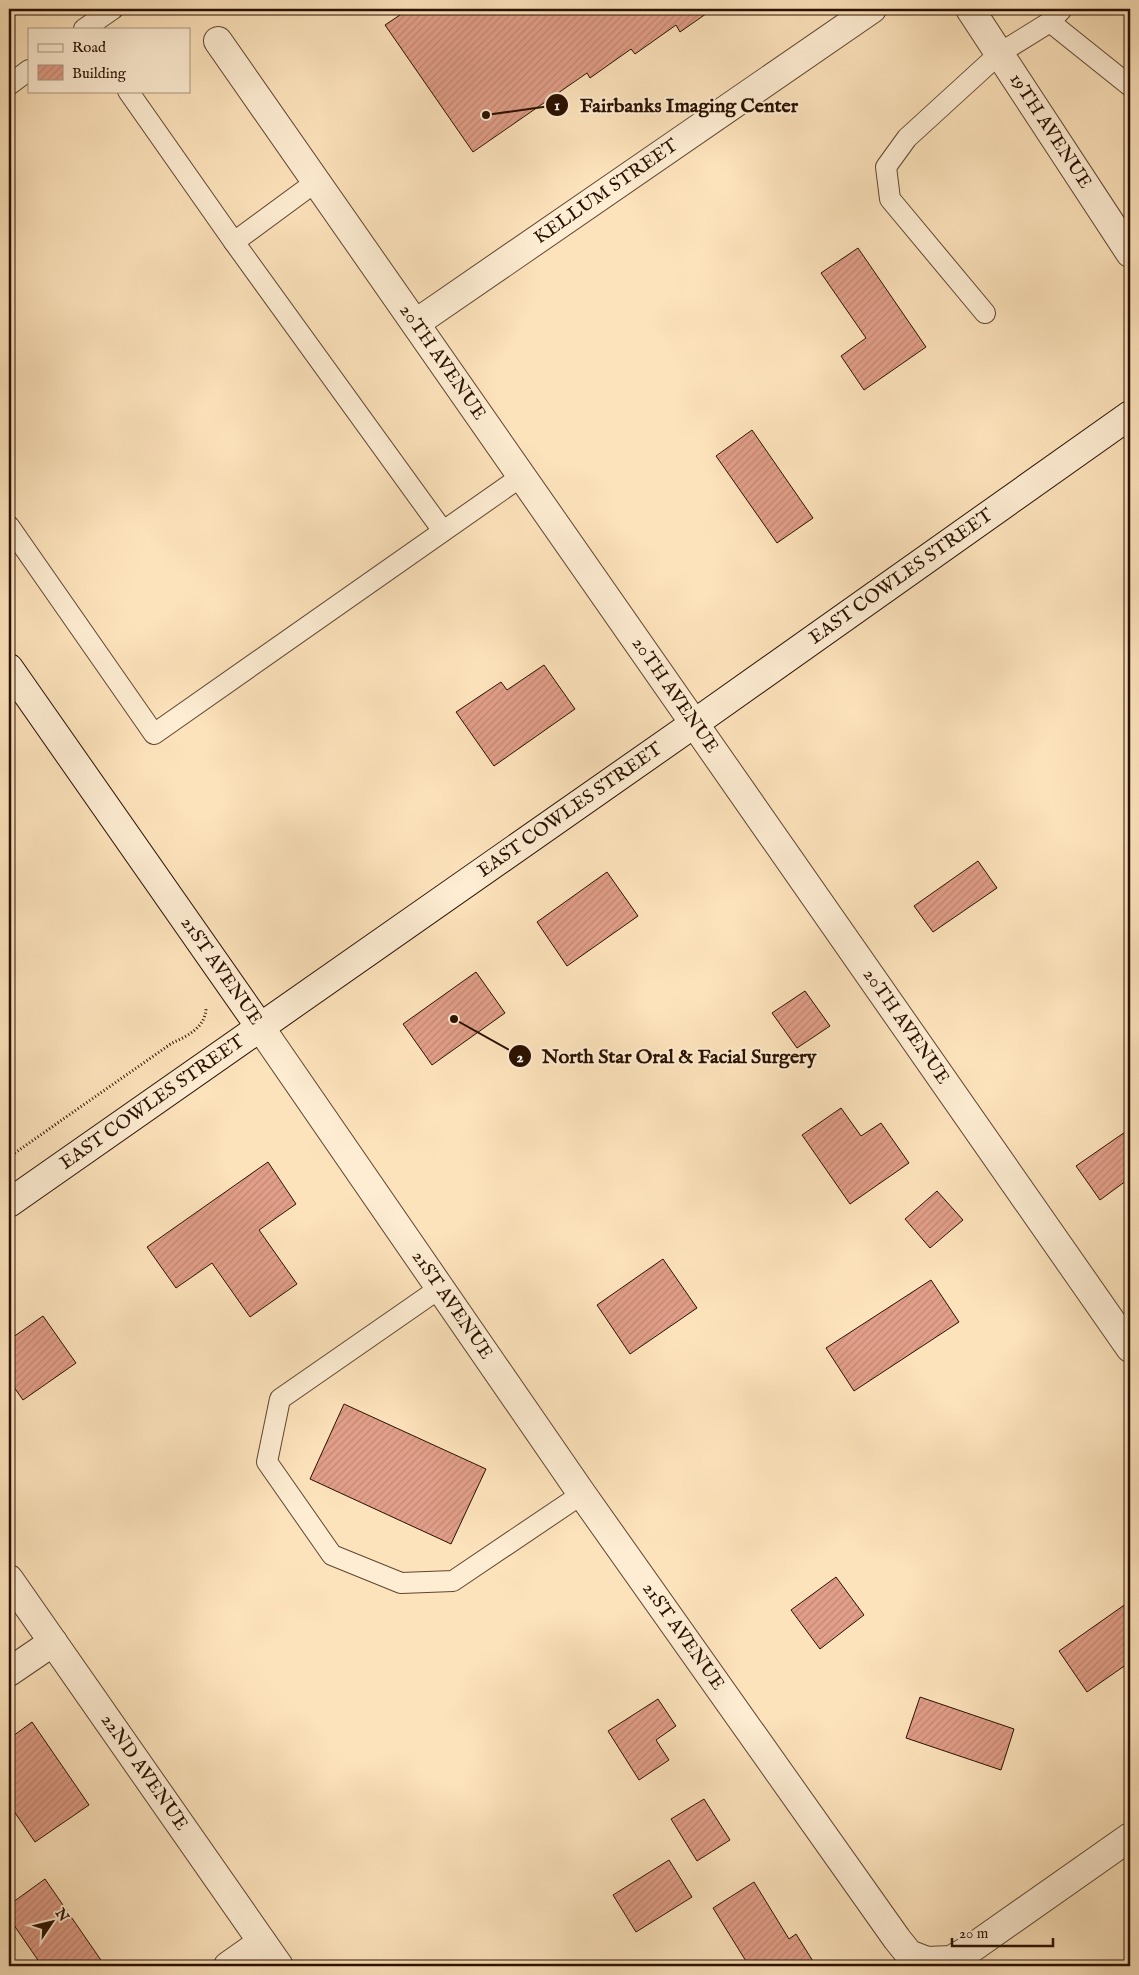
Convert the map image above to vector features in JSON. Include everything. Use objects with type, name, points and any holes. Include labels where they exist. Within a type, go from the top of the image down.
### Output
[{"type":"street","name":"KELLUM STREET","points":[[416,323],[872,9]]},
{"type":"street","name":"19TH AVENUE","points":[[970,9],[1130,253]]},
{"type":"street","name":"20TH AVENUE","points":[[218,41],[1130,1348]]},
{"type":"street","name":"EAST COWLES STREET","points":[[9,1203],[695,723],[1130,415]]},
{"type":"street","name":"21ST AVENUE","points":[[9,668],[260,1027],[582,1494],[909,1954],[927,1962],[951,1960],[972,1948],[1130,1837]]},
{"type":"street","name":"22ND AVENUE","points":[[9,1579],[279,1966]]},
{"type":"street","points":[[9,1672],[53,1642]]},
{"type":"street","points":[[228,1966],[262,1942]]},
{"type":"lane","points":[[85,28],[113,9]]},
{"type":"lane","points":[[985,313],[890,199],[886,167],[907,138],[1000,53],[1056,15],[1130,86]]},
{"type":"lane","points":[[9,85],[28,71]]},
{"type":"lane","points":[[129,92],[234,242],[443,531]]},
{"type":"lane","points":[[234,242],[316,181]]},
{"type":"lane","points":[[9,526],[154,734],[522,476]]},
{"type":"lane","points":[[440,1288],[280,1399],[267,1462],[332,1555],[401,1583],[453,1581],[582,1494]]},
{"type":"path","points":[[9,1157],[172,1043],[195,1031],[203,1022],[206,1012],[206,1001]]},
{"type":"building","points":[[409,9],[713,9],[680,32],[676,25],[635,54],[631,49],[590,78],[587,73],[473,152],[385,25]]},
{"type":"building","points":[[858,248],[926,347],[864,390],[841,356],[866,338],[821,273]]},
{"type":"building","points":[[752,430],[813,518],[777,543],[716,456]]},
{"type":"building","points":[[544,665],[575,709],[494,766],[456,712],[501,682],[507,690]]},
{"type":"building","points":[[978,861],[997,888],[933,932],[914,906]]},
{"type":"building","points":[[607,872],[638,916],[567,966],[537,922]]},
{"type":"building","points":[[476,972],[505,1013],[432,1065],[403,1024]]},
{"type":"building","points":[[805,991],[830,1026],[797,1048],[772,1013]]},
{"type":"building","points":[[841,1108],[861,1136],[881,1123],[909,1163],[850,1204],[802,1135]]},
{"type":"building","points":[[1128,1130],[1130,1133],[1130,1178],[1100,1200],[1076,1166]]},
{"type":"building","points":[[268,1162],[296,1204],[259,1230],[297,1284],[250,1317],[212,1263],[176,1288],[147,1247]]},
{"type":"building","points":[[937,1191],[963,1220],[930,1248],[905,1219]]},
{"type":"building","points":[[663,1259],[697,1308],[630,1354],[597,1305]]},
{"type":"building","points":[[931,1280],[959,1322],[854,1391],[826,1348]]},
{"type":"building","points":[[43,1316],[76,1363],[23,1400],[9,1380],[9,1340]]},
{"type":"building","points":[[344,1404],[486,1469],[451,1544],[310,1479]]},
{"type":"building","points":[[836,1577],[864,1615],[820,1649],[791,1610]]},
{"type":"building","points":[[1130,1601],[1130,1662],[1087,1692],[1059,1651]]},
{"type":"building","points":[[920,1697],[1014,1729],[1001,1770],[906,1738]]},
{"type":"building","points":[[658,1699],[676,1726],[656,1740],[669,1760],[639,1780],[608,1731]]},
{"type":"building","points":[[32,1722],[89,1805],[35,1842],[9,1804],[9,1739]]},
{"type":"building","points":[[704,1799],[730,1840],[697,1861],[671,1819]]},
{"type":"building","points":[[669,1860],[692,1897],[636,1932],[613,1895]]},
{"type":"building","points":[[45,1879],[105,1966],[42,1966],[9,1918],[9,1905]]},
{"type":"building","points":[[754,1882],[789,1939],[796,1934],[816,1966],[749,1966],[713,1908]]},
{"type":"place","name":"Fairbanks Imaging Center","points":[[486,115]]},
{"type":"place","name":"North Star Oral & Facial Surgery","points":[[454,1019]]}]
